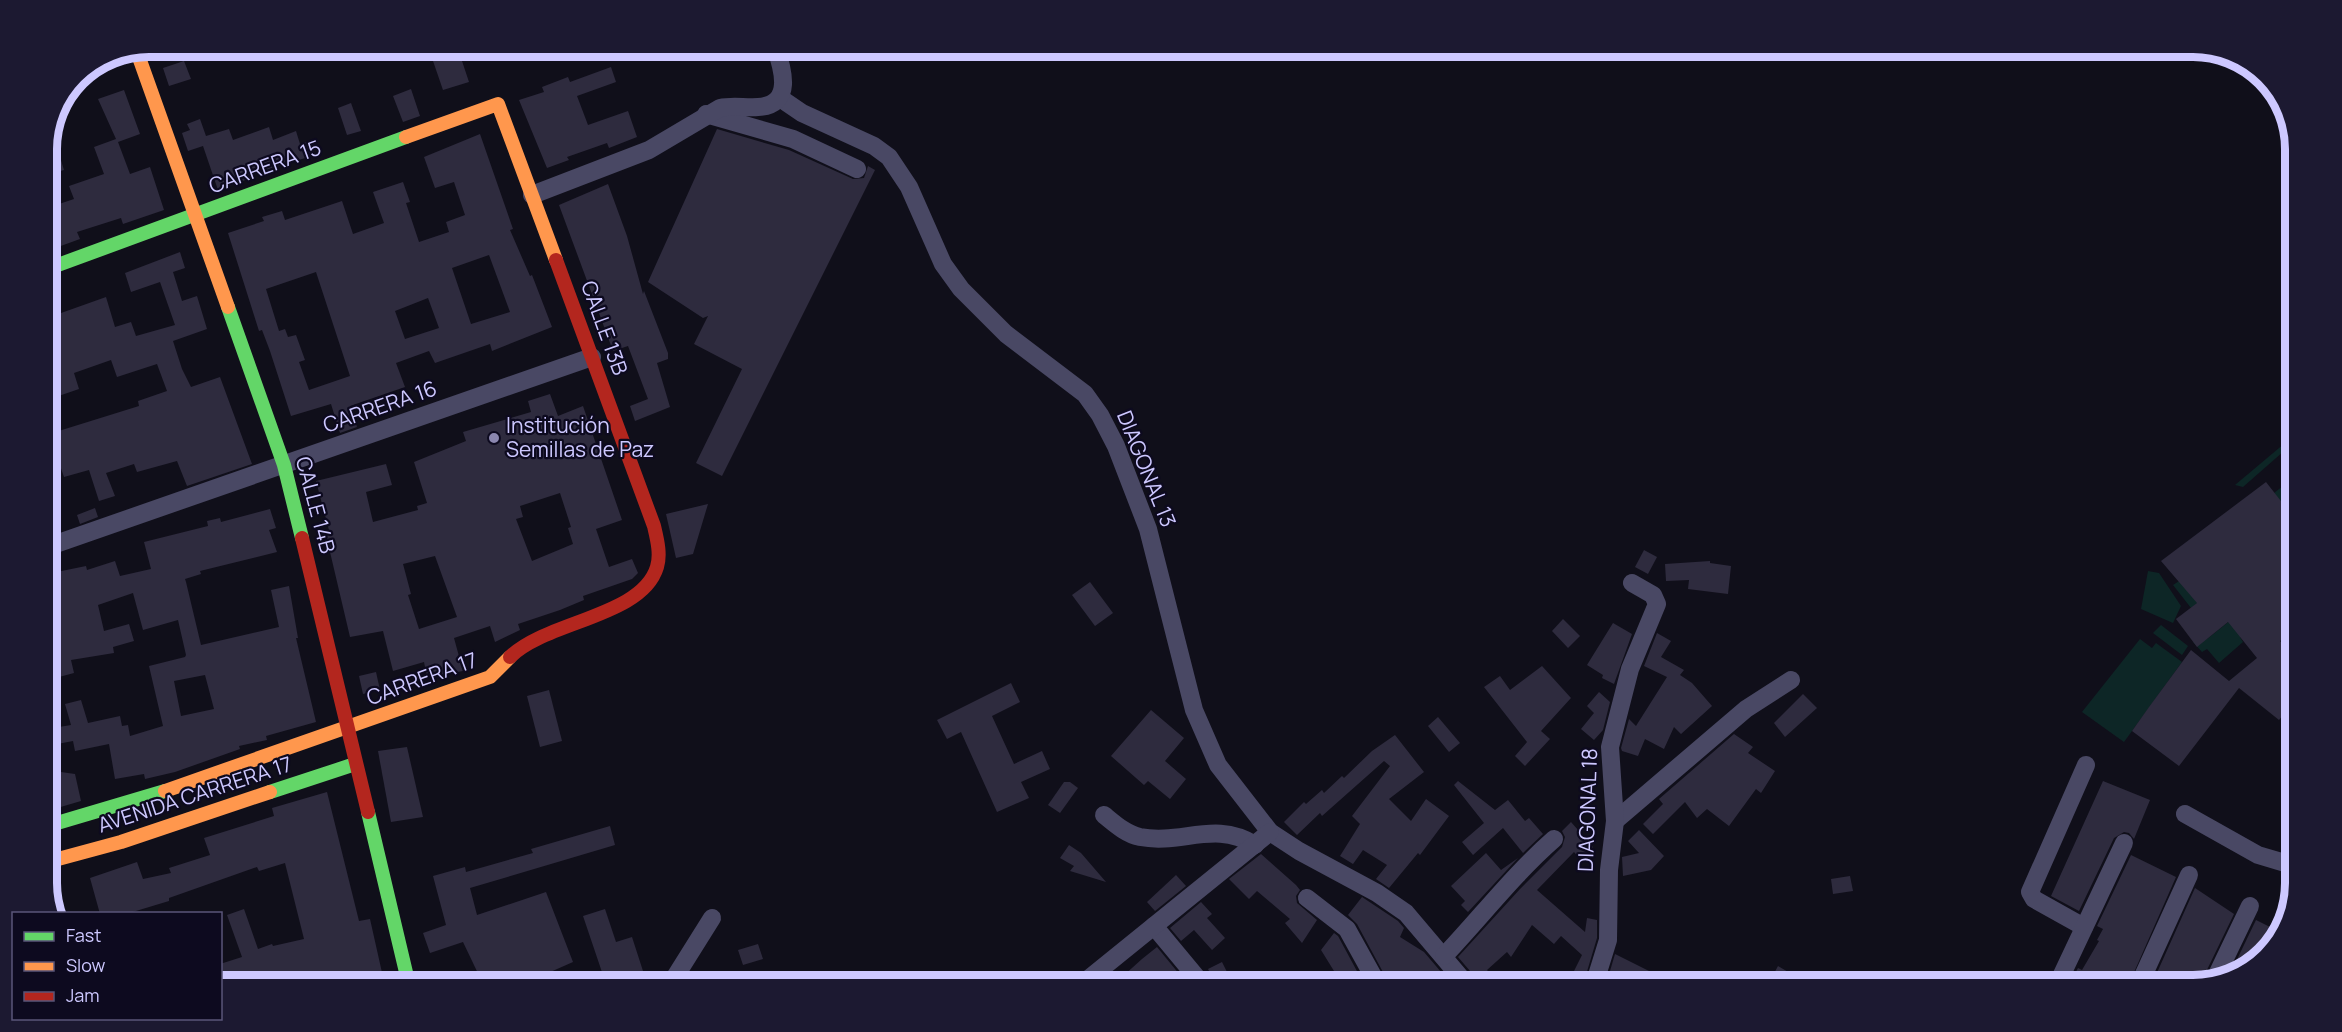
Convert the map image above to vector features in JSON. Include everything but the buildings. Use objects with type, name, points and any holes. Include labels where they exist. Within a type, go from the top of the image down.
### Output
[{"type":"street","points":[[532,195],[649,150],[670,140],[706,114],[730,105],[761,107],[780,98],[784,90],[784,77],[778,57]]},
{"type":"street","name":"CALLE 14B","points":[[139,58],[284,465],[316,590],[346,729],[406,975]]},
{"type":"street","name":"DIAGONAL 13","points":[[780,98],[802,113],[874,146],[889,157],[909,187],[943,264],[961,289],[1006,334],[1085,394],[1100,415],[1116,446],[1148,529],[1194,710],[1218,765],[1270,832],[1406,913],[1459,975]]},
{"type":"street","name":"CARRERA 15","points":[[57,265],[498,104]]},
{"type":"street","name":"CALLE 13B","points":[[498,104],[654,526],[658,549],[657,569]]},
{"type":"street","points":[[706,114],[793,139],[857,169]]},
{"type":"street","name":"CARRERA 16","points":[[57,544],[592,357]]},
{"type":"street","name":"CARRERA 17","points":[[346,729],[490,677],[531,640],[633,598],[649,585],[657,569]]},
{"type":"street","name":"DIAGONAL 18","points":[[1597,975],[1608,940],[1611,833],[1615,821],[1610,747],[1630,669],[1657,604],[1653,595],[1632,583]]},
{"type":"street","points":[[1615,821],[1746,710],[1791,680]]},
{"type":"street","name":"AVENIDA CARRERA 17","points":[[57,823],[132,803],[346,729]]},
{"type":"street","name":"AVENIDA CARRERA 17","points":[[57,859],[121,842],[355,764]]},
{"type":"street","points":[[2084,927],[2034,899],[2030,892],[2086,765]]},
{"type":"street","points":[[2185,814],[2258,855],[2285,863]]},
{"type":"street","points":[[1104,815],[1120,829],[1139,837],[1229,833],[1255,845]]},
{"type":"street","points":[[1095,975],[1270,832]]},
{"type":"street","points":[[1444,956],[1500,897],[1527,863],[1554,839]]},
{"type":"street","points":[[2062,975],[2124,843]]},
{"type":"street","points":[[2144,975],[2189,875]]},
{"type":"street","points":[[1307,898],[1347,929],[1372,975]]},
{"type":"street","points":[[2219,971],[2250,906]]},
{"type":"street","points":[[677,975],[712,918]]},
{"type":"street","points":[[1154,926],[1194,975]]},
{"type":"green space","points":[[2285,443],[2285,450],[2243,487],[2235,485]]},
{"type":"green space","points":[[2283,486],[2285,488],[2285,507],[2274,493]]},
{"type":"green space","points":[[2285,511],[2285,535],[2191,608],[2173,585]]},
{"type":"green space","points":[[2148,571],[2159,573],[2181,606],[2173,623],[2141,609]]},
{"type":"green space","points":[[2285,577],[2285,603],[2240,637],[2243,642],[2219,663],[2207,649],[2202,652],[2193,642],[2203,635],[2207,639]]},
{"type":"green space","points":[[2161,625],[2188,646],[2182,655],[2153,633]]},
{"type":"green space","points":[[2140,639],[2152,648],[2156,643],[2182,662],[2124,742],[2082,712]]},
{"type":"traffic: fast","points":[[57,265],[406,137]]},
{"type":"traffic: fast","points":[[228,307],[284,465],[302,538]]},
{"type":"traffic: fast","points":[[270,792],[355,764]]},
{"type":"traffic: fast","points":[[57,823],[165,791]]},
{"type":"traffic: fast","points":[[368,812],[407,975]]},
{"type":"traffic: slow","points":[[139,58],[228,307]]},
{"type":"traffic: slow","points":[[406,137],[498,104],[556,260]]},
{"type":"traffic: slow","points":[[165,791],[490,677],[510,657]]},
{"type":"traffic: slow","points":[[57,859],[121,842],[270,792]]},
{"type":"traffic: jam","points":[[510,657],[526,645],[546,635],[613,608],[633,597],[648,584],[657,567],[659,557],[654,526],[556,260]]},
{"type":"traffic: jam","points":[[302,538],[368,812]]},
{"type":"place","name":"Institución Semillas de Paz","points":[[494,438]]}]
